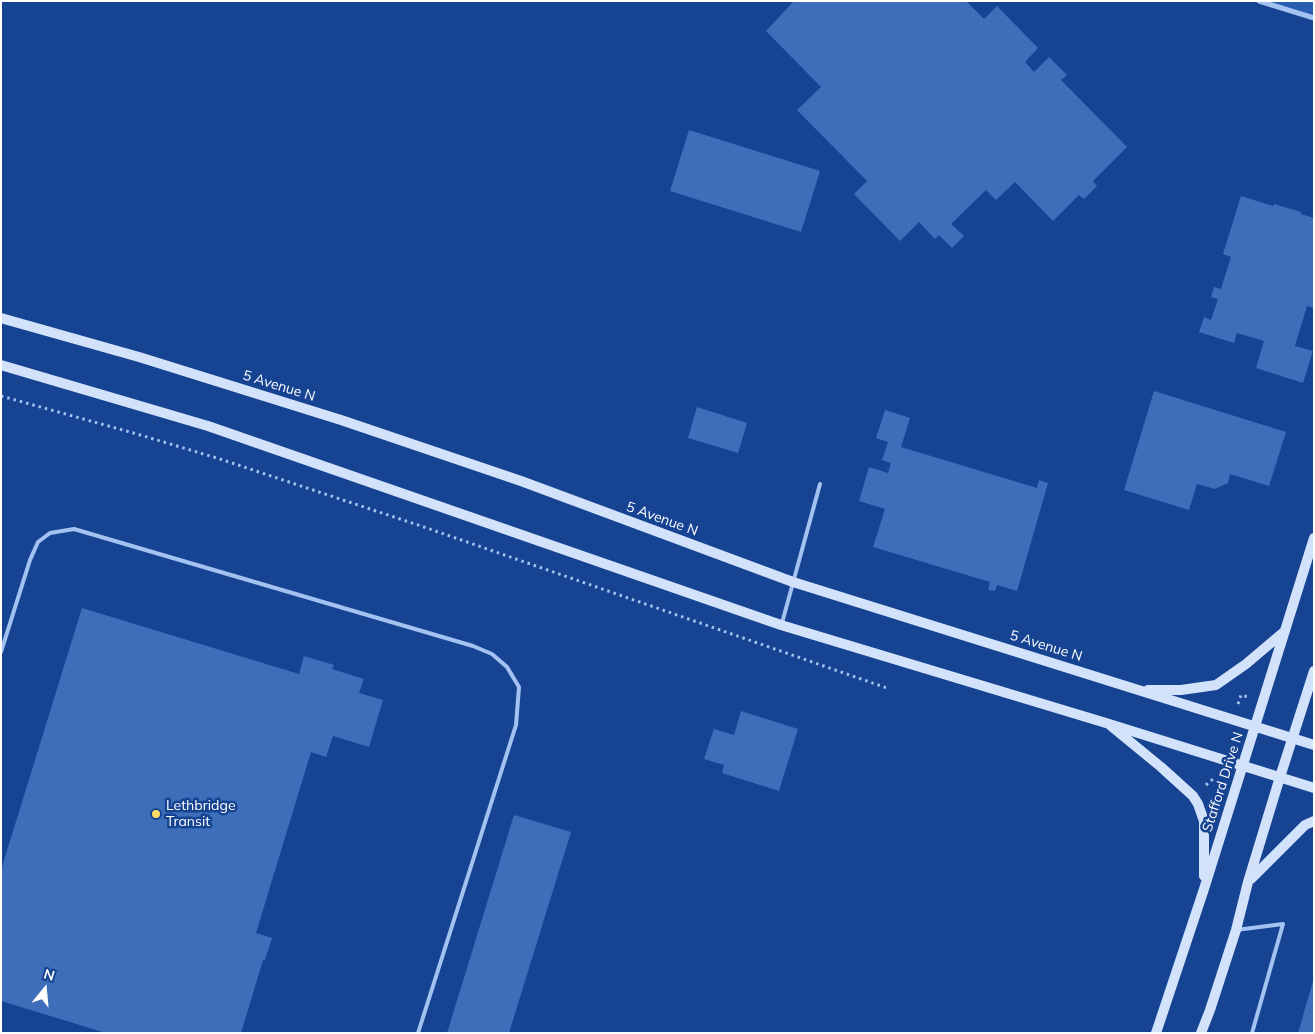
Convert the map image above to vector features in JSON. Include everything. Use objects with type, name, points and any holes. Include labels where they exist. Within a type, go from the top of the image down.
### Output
[{"type":"main road","name":"5 Avenue N","points":[[1,318],[148,360],[341,420],[521,481],[793,582],[1314,745]]},
{"type":"main road","points":[[1,365],[208,426],[781,625],[1106,722],[1314,788]]},
{"type":"main road","name":"Stafford Drive N","points":[[1156,1033],[1204,889],[1314,538]]},
{"type":"main road","points":[[1138,690],[1181,690],[1216,685],[1246,664],[1285,630]]},
{"type":"main road","points":[[1201,1033],[1236,930],[1248,882],[1314,671]]},
{"type":"main road","points":[[1106,722],[1184,786],[1198,804],[1204,821],[1204,889]]},
{"type":"main road","points":[[1248,882],[1305,825],[1314,821]]},
{"type":"street","points":[[1259,1],[1314,18]]},
{"type":"lane","points":[[781,625],[820,484]]},
{"type":"lane","points":[[1,652],[30,560],[38,542],[50,533],[74,529],[473,646],[492,654],[507,667],[519,688],[516,725],[418,1033]]},
{"type":"lane","points":[[1236,930],[1283,924],[1252,1033]]},
{"type":"path","points":[[1,396],[137,434],[238,465],[421,526],[887,688]]},
{"type":"path","points":[[1236,689],[1241,695],[1248,697]]},
{"type":"path","points":[[1238,705],[1241,695]]},
{"type":"path","points":[[1205,786],[1213,779],[1220,781]]},
{"type":"shaded area","points":[[1259,1],[1314,1],[1314,18]]},
{"type":"building","points":[[794,1],[966,1],[984,19],[997,6],[1038,48],[1025,62],[1034,72],[1049,57],[1067,75],[1061,80],[1127,147],[1093,181],[1097,186],[1084,199],[1079,195],[1053,221],[1015,182],[996,200],[986,190],[951,224],[964,236],[952,248],[939,235],[935,239],[919,222],[900,241],[854,194],[867,181],[797,110],[821,87],[766,31]]},
{"type":"building","points":[[689,130],[820,171],[801,232],[670,191]]},
{"type":"building","points":[[1241,196],[1301,212],[1301,214],[1314,218],[1314,308],[1307,306],[1295,346],[1313,351],[1303,383],[1256,368],[1264,341],[1237,333],[1234,343],[1199,332],[1204,317],[1211,320],[1218,299],[1211,297],[1214,287],[1221,289],[1231,257],[1223,254]]},
{"type":"building","points":[[1154,391],[1286,432],[1269,486],[1230,474],[1228,483],[1215,489],[1197,484],[1189,510],[1124,490]]},
{"type":"building","points":[[697,407],[747,423],[738,453],[688,438]]},
{"type":"building","points":[[885,410],[910,418],[901,447],[1037,488],[1039,480],[1048,483],[1017,591],[997,585],[995,591],[988,590],[990,582],[873,547],[885,509],[859,501],[869,467],[888,473],[891,463],[882,460],[888,442],[876,438]]},
{"type":"building","name":"Lethbridge Transit","points":[[82,608],[299,674],[304,656],[334,665],[332,669],[364,679],[359,693],[383,700],[369,747],[333,736],[326,757],[311,752],[256,933],[272,938],[265,960],[263,960],[241,1033],[106,1033],[1,1001],[1,870]]},
{"type":"building","points":[[741,711],[798,729],[779,791],[722,773],[724,765],[704,759],[714,729],[734,735]]},
{"type":"building","points":[[514,815],[571,832],[509,1033],[447,1033]]},
{"type":"building","points":[[1313,981],[1314,1033],[1298,1033]]},
{"type":"place","name":"Lethbridge Transit","points":[[156,814]]}]
